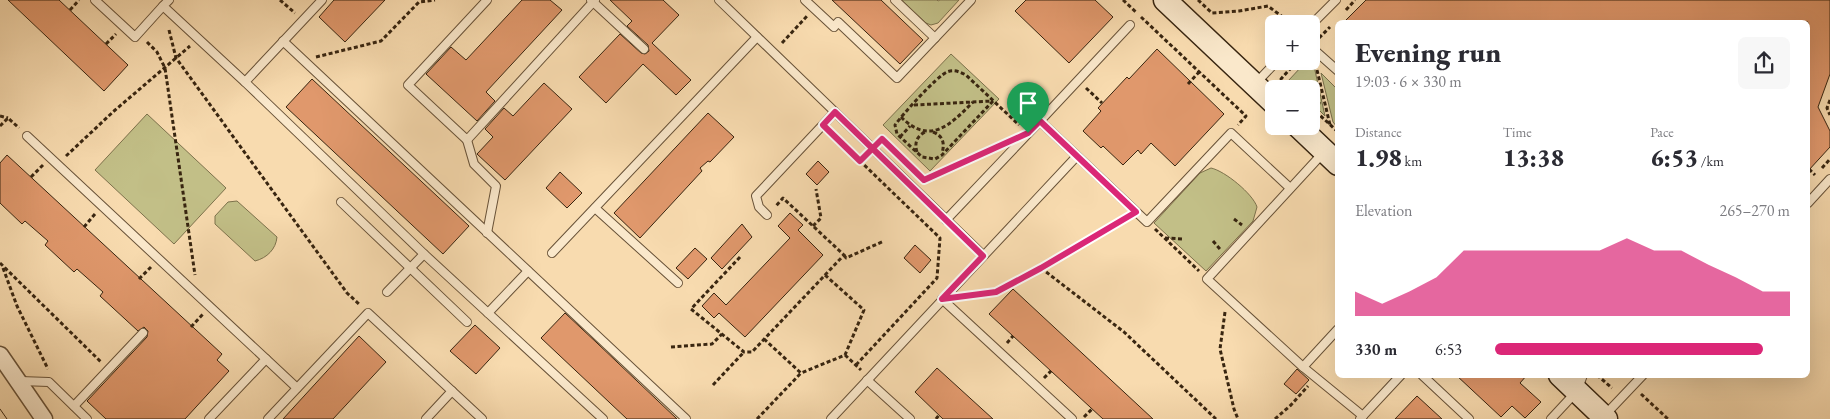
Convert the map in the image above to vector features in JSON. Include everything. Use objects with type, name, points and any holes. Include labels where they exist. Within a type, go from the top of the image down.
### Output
[{"type":"street","points":[[1167,1],[1265,95]]},
{"type":"street","points":[[1308,135],[1331,157]]},
{"type":"street","points":[[0,355],[44,419]]},
{"type":"street","points":[[1568,378],[1580,383],[1605,418]]},
{"type":"lane","points":[[95,0],[135,37],[166,3],[198,39],[424,254],[603,419]]},
{"type":"lane","points":[[245,82],[322,0]]},
{"type":"lane","points":[[487,0],[408,84],[467,140],[474,164],[496,186],[487,233]]},
{"type":"lane","points":[[719,0],[983,256]]},
{"type":"lane","points":[[805,0],[834,27],[838,22],[897,78],[970,0]]},
{"type":"lane","points":[[895,0],[935,38]]},
{"type":"lane","points":[[1320,16],[1336,0]]},
{"type":"lane","points":[[467,140],[593,1],[644,49]]},
{"type":"lane","points":[[946,220],[1130,25]]},
{"type":"lane","points":[[552,253],[757,37]]},
{"type":"lane","points":[[283,41],[686,419]]},
{"type":"lane","points":[[1320,55],[1335,68]]},
{"type":"lane","points":[[1254,85],[1268,70]]},
{"type":"lane","points":[[767,215],[759,207],[756,196],[835,112]]},
{"type":"lane","points":[[1040,121],[1147,222],[1231,133],[1290,188]]},
{"type":"lane","points":[[28,136],[297,388]]},
{"type":"lane","points":[[831,419],[1077,156]]},
{"type":"lane","points":[[1331,157],[1290,188],[1207,279],[1361,417],[1398,378]]},
{"type":"lane","points":[[1810,201],[1830,179]]},
{"type":"lane","points":[[341,202],[468,322]]},
{"type":"lane","points":[[595,208],[678,283]]},
{"type":"lane","points":[[387,292],[424,254]]},
{"type":"lane","points":[[488,313],[528,271]]},
{"type":"lane","points":[[942,299],[1072,419]]},
{"type":"lane","points":[[268,419],[368,313],[482,419]]},
{"type":"lane","points":[[1303,367],[1335,332]]},
{"type":"lane","points":[[74,406],[143,333]]},
{"type":"lane","points":[[209,419],[266,359]]},
{"type":"lane","points":[[1425,378],[1469,419]]},
{"type":"lane","points":[[1605,418],[1640,378]]},
{"type":"lane","points":[[868,379],[910,419]]},
{"type":"lane","points":[[18,381],[49,382],[87,419]]},
{"type":"lane","points":[[1551,419],[1580,383]]},
{"type":"lane","points":[[426,419],[452,390]]},
{"type":"path","points":[[70,10],[79,0]]},
{"type":"path","points":[[280,0],[302,21]]},
{"type":"path","points":[[303,60],[381,41],[419,2],[435,0]]},
{"type":"path","points":[[1123,0],[1246,116]]},
{"type":"path","points":[[1198,0],[1212,13],[1239,12],[1268,6],[1280,15]]},
{"type":"path","points":[[782,43],[815,9]]},
{"type":"path","points":[[1130,25],[1139,15]]},
{"type":"path","points":[[138,33],[158,52],[165,68],[198,296]]},
{"type":"path","points":[[776,37],[788,49]]},
{"type":"path","points":[[58,164],[114,111],[198,39]]},
{"type":"path","points":[[176,58],[347,293],[368,313]]},
{"type":"path","points":[[1282,80],[1289,70]]},
{"type":"path","points":[[1317,70],[1330,125]]},
{"type":"path","points":[[917,173],[924,180],[1028,133],[966,75],[952,71],[945,73],[938,79],[895,124],[900,137],[922,158],[931,160],[942,155],[993,101]]},
{"type":"path","points":[[1188,84],[1199,72]]},
{"type":"path","points":[[1097,99],[1102,103]]},
{"type":"path","points":[[1830,100],[1827,108],[1830,115]]},
{"type":"path","points":[[913,105],[993,101]]},
{"type":"path","points":[[919,154],[916,142],[920,135],[950,123],[972,102]]},
{"type":"path","points":[[0,116],[8,118],[28,136]]},
{"type":"path","points":[[1320,116],[1335,129]]},
{"type":"path","points":[[901,117],[917,130],[940,136],[944,144],[942,155]]},
{"type":"path","points":[[0,126],[8,118]]},
{"type":"path","points":[[823,125],[940,238],[937,278],[856,365]]},
{"type":"path","points":[[900,137],[910,126]]},
{"type":"path","points":[[860,161],[872,148]]},
{"type":"path","points":[[1810,170],[1815,175]]},
{"type":"path","points":[[813,226],[821,218],[816,189]]},
{"type":"path","points":[[767,215],[783,198],[846,258],[884,241]]},
{"type":"path","points":[[942,299],[996,292],[1136,212]]},
{"type":"path","points":[[1147,222],[1207,279]]},
{"type":"path","points":[[1164,238],[1184,239]]},
{"type":"path","points":[[740,257],[691,309],[744,352],[752,352],[844,256]]},
{"type":"path","points":[[1,264],[108,370]]},
{"type":"path","points":[[1,264],[17,306],[50,373],[49,382]]},
{"type":"path","points":[[1041,268],[1124,332],[1216,419]]},
{"type":"path","points":[[140,279],[143,275]]},
{"type":"path","points":[[757,419],[801,373],[845,355],[864,310],[825,275]]},
{"type":"path","points":[[1227,297],[1220,349],[1238,419]]},
{"type":"path","points":[[192,327],[195,323]]},
{"type":"path","points":[[671,347],[712,344],[722,334]]},
{"type":"path","points":[[764,339],[801,373]]},
{"type":"path","points":[[713,385],[744,352]]},
{"type":"path","points":[[845,355],[868,379]]},
{"type":"path","points":[[1274,419],[1291,405],[1316,377]]},
{"type":"path","points":[[1599,378],[1612,389]]},
{"type":"path","points":[[1633,386],[1668,419]]},
{"type":"path","points":[[1082,419],[1092,409]]},
{"type":"path","points":[[936,419],[939,415]]},
{"type":"shaded area","points":[[901,0],[959,0],[938,23],[931,25],[926,23]]},
{"type":"shaded area","points":[[951,54],[999,99],[930,171],[883,125]]},
{"type":"shaded area","points":[[1298,70],[1315,70],[1317,80],[1289,80]]},
{"type":"shaded area","points":[[1321,73],[1335,87],[1335,124]]},
{"type":"shaded area","points":[[1320,93],[1325,116],[1320,111]]},
{"type":"shaded area","points":[[147,114],[226,188],[174,244],[95,170]]},
{"type":"shaded area","points":[[1211,168],[1238,184],[1250,196],[1257,207],[1253,221],[1206,271],[1154,223],[1200,173]]},
{"type":"shaded area","points":[[237,201],[277,237],[273,249],[259,260],[255,261],[215,224],[215,216],[228,202]]},
{"type":"building","points":[[8,0],[59,0],[128,65],[104,91]]},
{"type":"building","points":[[334,0],[385,0],[345,42],[319,17]]},
{"type":"building","points":[[522,0],[550,0],[562,10],[486,92],[495,101],[477,121],[426,74],[451,47],[466,60]]},
{"type":"building","points":[[610,0],[663,0],[679,15],[652,43],[691,80],[676,95],[643,64],[606,103],[579,77],[620,34],[641,53],[645,54],[649,51],[648,45],[627,26],[632,21]]},
{"type":"building","points":[[832,0],[881,0],[923,40],[900,64]]},
{"type":"building","points":[[1026,0],[1095,0],[1113,17],[1069,63],[1015,11]]},
{"type":"building","points":[[1366,0],[1830,0],[1830,74],[1818,107],[1830,131],[1830,147],[1810,169],[1810,20],[1346,20]]},
{"type":"building","points":[[1157,49],[1224,114],[1175,166],[1151,143],[1141,154],[1138,150],[1123,165],[1103,146],[1101,148],[1083,131],[1101,111],[1098,108]]},
{"type":"building","points":[[312,79],[469,226],[443,254],[286,107]]},
{"type":"building","points":[[544,83],[572,109],[505,180],[477,154],[493,137],[485,129],[504,108],[513,116]]},
{"type":"building","points":[[708,113],[734,137],[710,162],[708,161],[700,168],[702,171],[640,238],[614,213]]},
{"type":"building","points":[[7,155],[222,354],[217,360],[229,371],[185,419],[106,419],[87,401],[147,337],[148,331],[144,327],[138,331],[100,296],[103,292],[77,269],[74,272],[45,245],[48,241],[25,221],[22,224],[0,203],[0,163]]},
{"type":"building","points":[[818,161],[829,172],[817,185],[806,174]]},
{"type":"building","points":[[560,172],[582,193],[567,208],[546,188]]},
{"type":"building","points":[[790,213],[803,225],[798,230],[823,255],[745,337],[719,313],[714,318],[702,306],[714,293],[726,305],[790,238],[778,226]]},
{"type":"building","points":[[742,224],[752,237],[722,269],[711,258]]},
{"type":"building","points":[[915,245],[931,260],[920,273],[904,258]]},
{"type":"building","points":[[695,248],[707,259],[688,279],[676,268]]},
{"type":"building","points":[[1013,289],[1153,419],[1103,419],[989,314]]},
{"type":"building","points":[[565,313],[677,419],[627,419],[541,338]]},
{"type":"building","points":[[475,325],[500,348],[476,374],[450,351]]},
{"type":"building","points":[[359,336],[386,362],[333,419],[283,419]]},
{"type":"building","points":[[937,368],[993,419],[943,419],[915,392]]},
{"type":"building","points":[[1297,369],[1309,380],[1296,394],[1284,384]]},
{"type":"building","points":[[1459,378],[1524,378],[1520,383],[1541,402],[1525,418],[1512,406],[1501,417]]},
{"type":"building","points":[[1417,396],[1442,419],[1395,419]]},
{"type":"tram line","points":[[0,409],[7,419]]},
{"type":"route","points":[[1028,133],[924,180],[882,139],[872,148],[860,161],[823,125],[835,112],[872,148],[983,256],[942,299],[996,292],[1136,212],[1040,121],[1028,133]]}]
